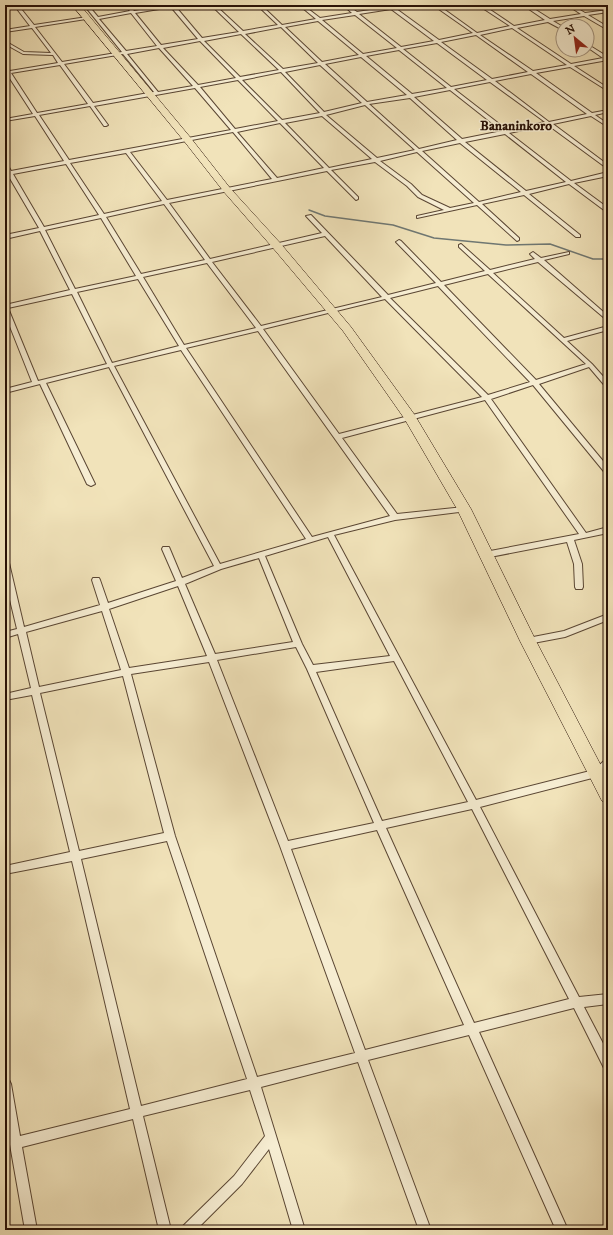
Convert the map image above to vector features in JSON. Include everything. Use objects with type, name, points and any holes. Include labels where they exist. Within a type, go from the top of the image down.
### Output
[{"type":"highway","points":[[76,5],[91,18],[154,94],[227,190],[331,310],[410,416],[464,509],[528,641],[608,796]]},
{"type":"street","points":[[16,5],[106,125]]},
{"type":"street","points":[[86,5],[91,18]]},
{"type":"street","points":[[127,5],[160,47],[197,86],[276,180]]},
{"type":"street","points":[[5,31],[173,5],[201,40],[356,198]]},
{"type":"street","points":[[213,5],[281,70],[323,114],[420,196],[449,210]]},
{"type":"street","points":[[259,5],[321,63],[517,239]]},
{"type":"street","points":[[301,5],[360,56],[410,96],[461,141],[578,236]]},
{"type":"street","points":[[345,5],[450,89],[608,211]]},
{"type":"street","points":[[310,539],[182,347],[103,217],[6,71],[356,14],[389,6],[406,5]]},
{"type":"street","points":[[434,5],[608,126]]},
{"type":"street","points":[[480,5],[608,90]]},
{"type":"street","points":[[525,5],[555,23]]},
{"type":"street","points":[[569,5],[608,29]]},
{"type":"street","points":[[389,6],[608,167]]},
{"type":"street","points":[[5,120],[239,79],[550,20],[608,11]]},
{"type":"street","points":[[6,44],[23,53],[53,54]]},
{"type":"street","points":[[595,50],[608,58]]},
{"type":"street","points":[[7,174],[323,114],[366,103],[450,89],[608,58]]},
{"type":"street","points":[[5,236],[103,217],[608,111]]},
{"type":"street","points":[[127,151],[167,203],[208,262],[259,328],[395,517]]},
{"type":"street","points":[[5,165],[7,174],[42,229],[111,366],[218,567]]},
{"type":"street","points":[[419,217],[608,174]]},
{"type":"street","points":[[309,216],[386,297],[487,398],[584,536]]},
{"type":"street","points":[[91,484],[39,382],[5,307],[326,234]]},
{"type":"street","points":[[399,242],[535,383],[608,472]]},
{"type":"street","points":[[461,246],[590,365],[608,386]]},
{"type":"street","points":[[5,392],[39,382],[111,366],[331,310],[567,253]]},
{"type":"street","points":[[533,254],[608,319]]},
{"type":"street","points":[[562,340],[608,328]]},
{"type":"street","points":[[337,437],[410,416],[487,398],[590,365]]},
{"type":"street","points":[[5,635],[105,607],[181,582],[218,567],[310,539],[395,517],[464,509]]},
{"type":"street","points":[[485,555],[570,539],[608,530]]},
{"type":"street","points":[[330,534],[474,805],[575,1003],[608,1064]]},
{"type":"street","points":[[570,539],[578,564],[580,587]]},
{"type":"street","points":[[166,549],[212,658],[285,846],[424,1230]]},
{"type":"street","points":[[261,554],[298,644],[311,669],[379,825],[473,1028],[562,1230]]},
{"type":"street","points":[[5,563],[34,691],[165,1230]]},
{"type":"street","points":[[96,580],[126,672],[170,836],[254,1083],[299,1230]]},
{"type":"street","points":[[528,641],[565,634],[608,617]]},
{"type":"street","points":[[5,697],[126,672],[298,644]]},
{"type":"street","points":[[311,669],[396,658]]},
{"type":"street","points":[[285,846],[474,805],[596,773],[608,763]]},
{"type":"street","points":[[5,870],[170,836]]},
{"type":"street","points":[[15,1143],[575,1003],[608,999]]},
{"type":"street","points":[[5,1084],[7,1108],[31,1230]]},
{"type":"street","points":[[187,1230],[238,1180],[270,1137]]},
{"type":"waterway","points":[[309,210],[325,216],[393,225],[434,238],[506,245],[550,244],[593,259],[608,259]]},
{"type":"district","name":"Bananinkoro","points":[[516,126]]}]
